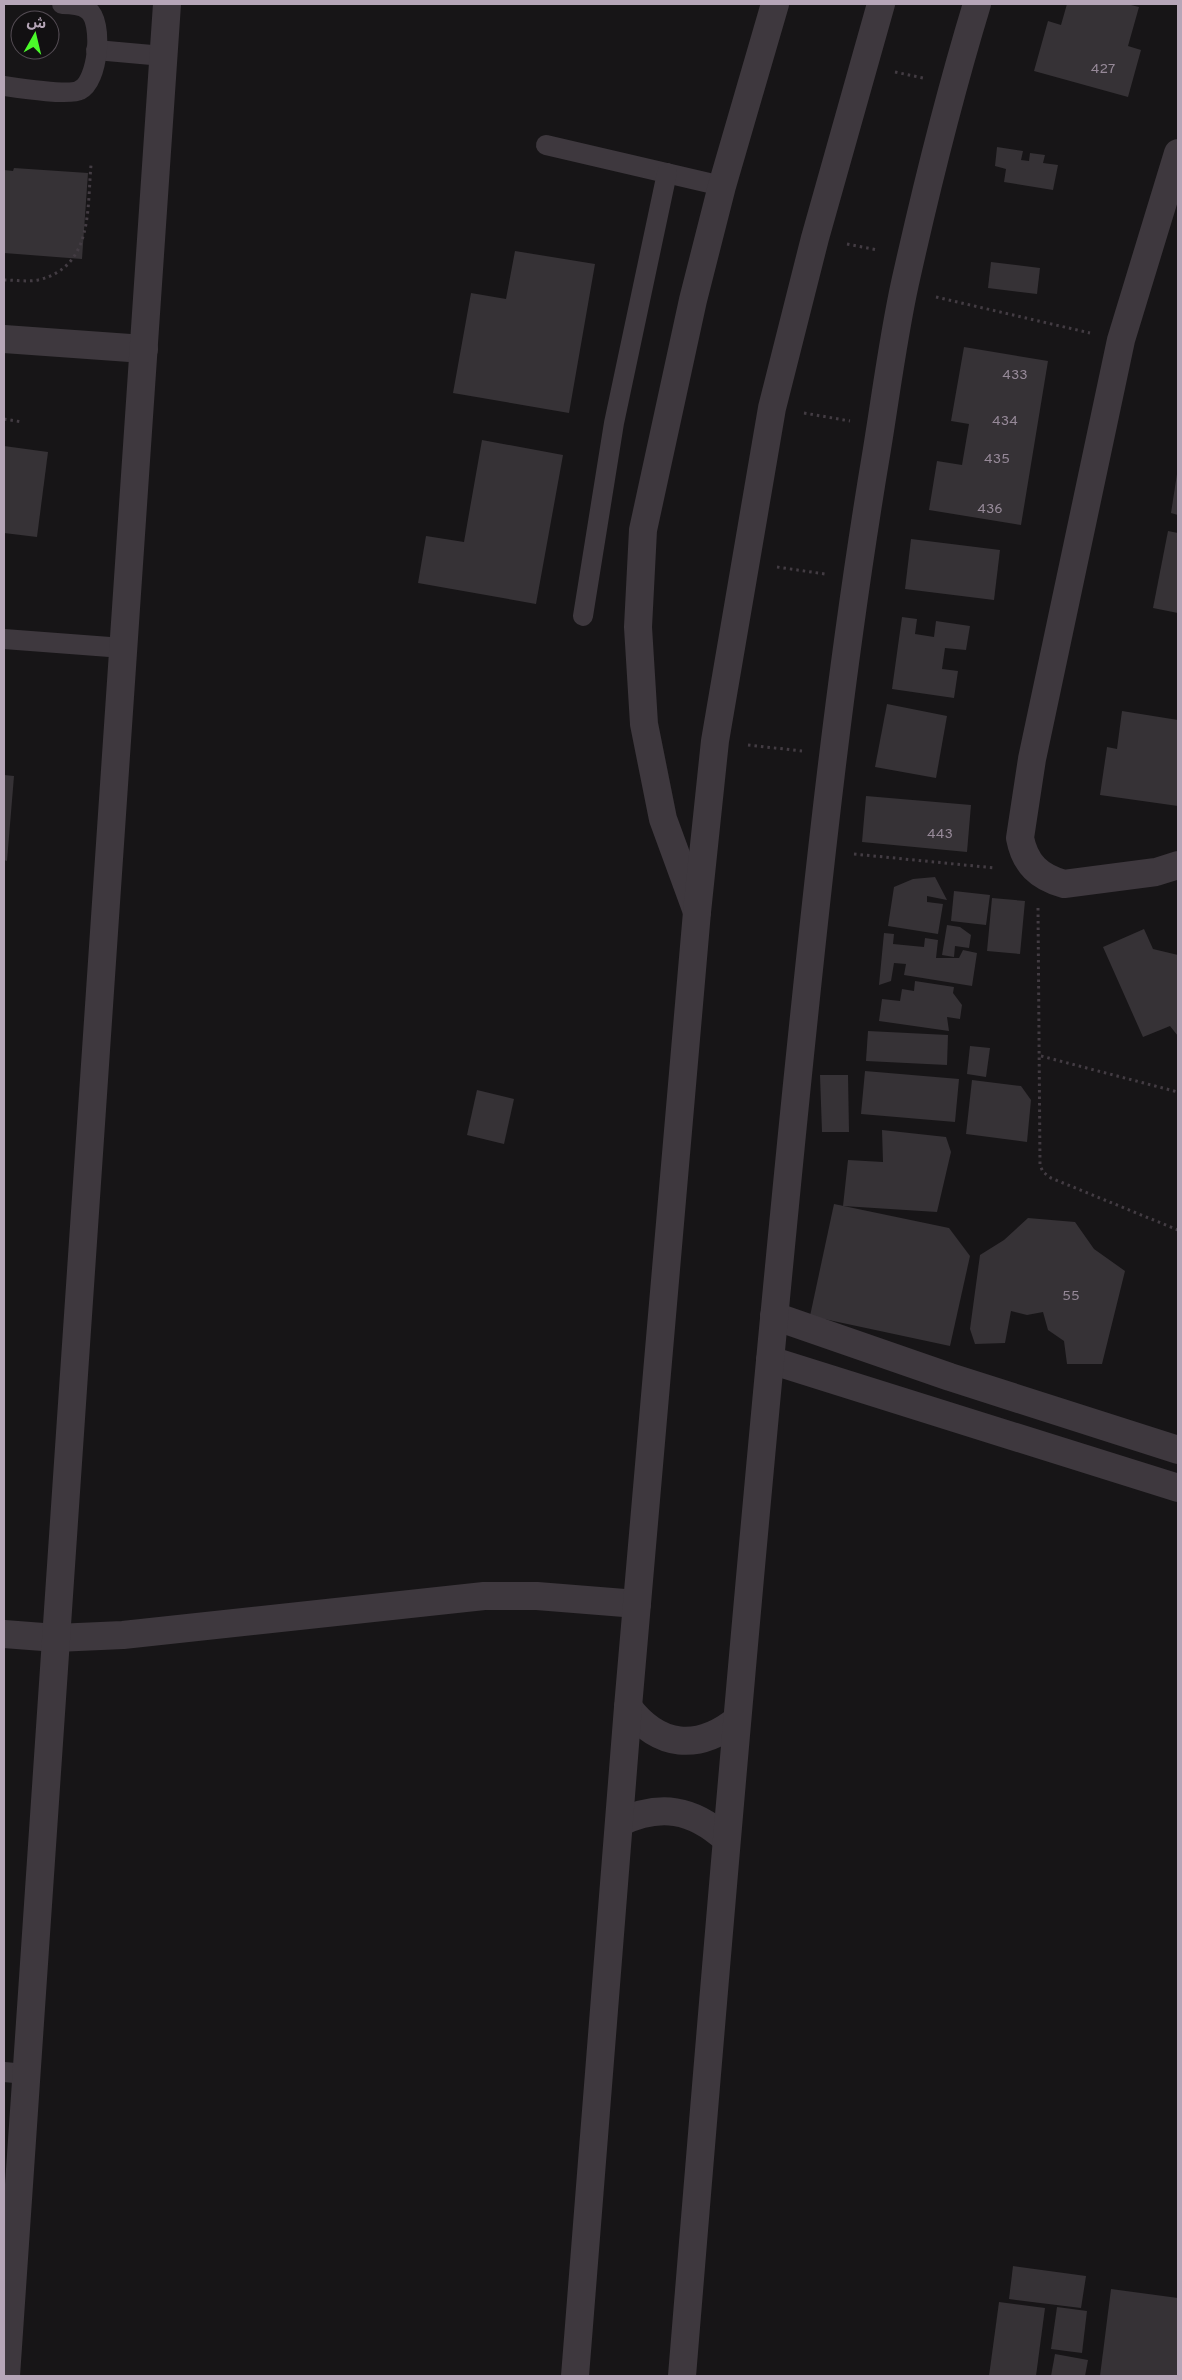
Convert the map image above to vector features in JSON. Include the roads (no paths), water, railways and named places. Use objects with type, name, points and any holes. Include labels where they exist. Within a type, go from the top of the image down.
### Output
[{"type":"street","points":[[6,2376],[15,2073],[56,1638],[167,4]]},
{"type":"street","points":[[697,912],[661,809],[644,724],[638,627],[643,530],[693,300],[722,186],[775,4]]},
{"type":"street","points":[[575,2376],[628,1707],[697,912],[715,741],[744,562],[772,408],[815,238],[881,4]]},
{"type":"street","points":[[682,2376],[726,1840],[774,1316],[821,851],[833,754],[855,579],[904,289],[952,86],[976,4]]},
{"type":"street","points":[[1178,153],[1121,340],[1032,759],[1020,838],[1022,851],[1028,862],[1037,872],[1050,880],[1064,884],[1156,872],[1178,865]]},
{"type":"street","points":[[4,339],[144,349]]},
{"type":"street","points":[[774,1316],[871,1350],[1178,1450]]},
{"type":"street","points":[[861,1388],[871,1350]]},
{"type":"street","points":[[770,1360],[1178,1488]]},
{"type":"street","points":[[4,1634],[56,1638],[123,1634],[484,1596],[537,1596],[637,1604]]},
{"type":"street","points":[[628,1707],[639,1722],[653,1733],[670,1739],[688,1741],[707,1738],[723,1731],[737,1720]]},
{"type":"street","points":[[619,1823],[636,1815],[654,1811],[673,1811],[693,1816],[711,1826],[726,1840]]},
{"type":"lane","points":[[4,86],[79,91],[89,84],[94,71],[96,19],[88,9],[62,4]]},
{"type":"lane","points":[[96,50],[163,56]]},
{"type":"lane","points":[[546,145],[722,186]]},
{"type":"lane","points":[[583,616],[612,432],[667,173]]},
{"type":"lane","points":[[4,639],[123,648]]}]
